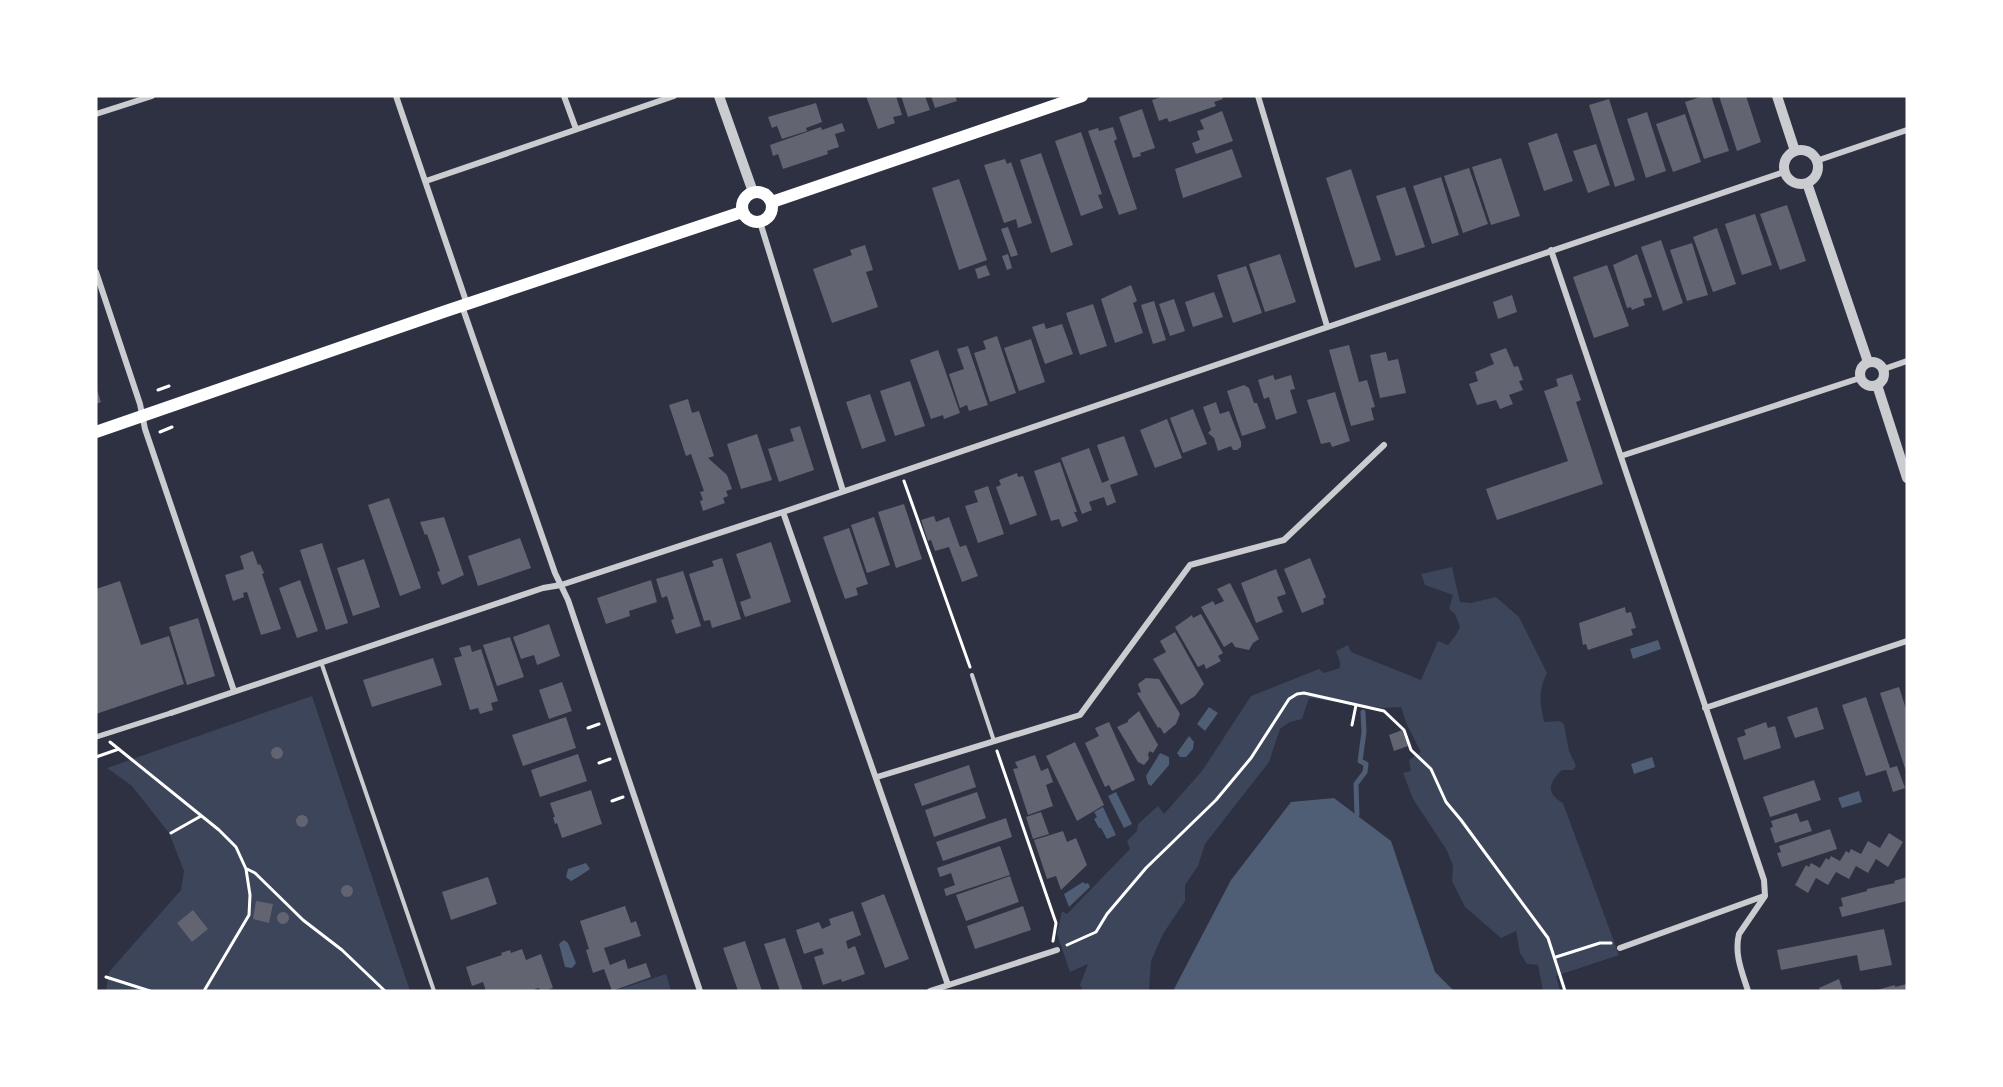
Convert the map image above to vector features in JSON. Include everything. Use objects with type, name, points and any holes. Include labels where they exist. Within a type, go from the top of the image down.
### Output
[{"type":"main road","points":[[772,202],[1082,96]]},
{"type":"main road","points":[[753,192],[762,192],[772,202],[772,213],[765,221],[751,222],[742,212],[744,200],[753,192]]},
{"type":"main road","points":[[96,432],[465,304],[742,212]]},
{"type":"street","points":[[96,114],[152,96]]},
{"type":"street","points":[[396,96],[555,573],[568,600],[700,991]]},
{"type":"street","points":[[564,96],[576,129]]},
{"type":"street","points":[[426,181],[674,96]]},
{"type":"street","points":[[719,96],[753,192]]},
{"type":"street","points":[[1257,96],[1327,326]]},
{"type":"street","points":[[1777,96],[1795,151]]},
{"type":"street","points":[[1816,161],[1907,130]]},
{"type":"street","points":[[1795,151],[1810,153],[1816,161],[1815,176],[1808,183],[1791,181],[1784,171],[1787,157],[1795,151]]},
{"type":"street","points":[[99,736],[543,588],[561,585],[783,512],[1784,171]]},
{"type":"street","points":[[1808,183],[1868,362]]},
{"type":"street","points":[[760,222],[843,491]]},
{"type":"street","points":[[1551,250],[1764,880],[1765,896],[1739,934],[1738,961],[1748,991]]},
{"type":"street","points":[[96,272],[140,404],[144,429],[234,691]]},
{"type":"street","points":[[1884,369],[1907,361]]},
{"type":"street","points":[[1860,378],[1861,367],[1868,362],[1875,362],[1884,369]]},
{"type":"street","points":[[1860,378],[1869,386],[1877,385],[1883,380],[1884,369]]},
{"type":"street","points":[[1621,456],[1860,378]]},
{"type":"street","points":[[1877,385],[1907,478]]},
{"type":"street","points":[[877,777],[1080,715],[1190,566],[1284,540],[1384,445]]},
{"type":"street","points":[[783,512],[948,985]]},
{"type":"street","points":[[1705,708],[1907,641]]},
{"type":"street","points":[[1620,948],[1765,896]]},
{"type":"street","points":[[930,991],[1054,951]]},
{"type":"lane","points":[[320,662],[434,991]]},
{"type":"lane","points":[[972,675],[994,741]]},
{"type":"path","points":[[158,390],[169,386]]},
{"type":"path","points":[[160,432],[172,427]]},
{"type":"path","points":[[900,471],[972,675]]},
{"type":"path","points":[[994,741],[1056,923],[1054,951],[1096,932],[1107,914],[1146,868],[1216,800],[1251,758],[1289,699],[1304,693],[1384,711],[1404,730],[1411,750],[1431,769],[1446,802],[1548,938],[1556,957],[1565,991]]},
{"type":"path","points":[[1352,725],[1356,705]]},
{"type":"path","points":[[588,728],[599,724]]},
{"type":"path","points":[[99,736],[119,749],[219,830],[236,847],[246,869],[250,895],[249,915],[204,991]]},
{"type":"path","points":[[96,757],[119,749]]},
{"type":"path","points":[[599,763],[610,759]]},
{"type":"path","points":[[612,801],[623,797]]},
{"type":"path","points":[[171,833],[201,816]]},
{"type":"path","points":[[246,869],[255,873],[303,920],[342,950],[385,991]]},
{"type":"path","points":[[1556,957],[1600,943]]},
{"type":"path","points":[[106,977],[150,991]]},
{"type":"path","points":[[130,991],[132,985]]},
{"type":"shaded area","points":[[1452,567],[1460,602],[1471,603],[1496,597],[1519,617],[1547,673],[1542,685],[1541,697],[1544,722],[1560,721],[1564,724],[1569,751],[1576,766],[1573,770],[1562,770],[1558,774],[1552,783],[1551,791],[1563,803],[1619,955],[1556,976],[1560,991],[1543,991],[1538,965],[1527,964],[1520,953],[1516,931],[1501,938],[1465,907],[1452,881],[1453,865],[1446,849],[1413,799],[1403,773],[1411,771],[1409,760],[1421,752],[1407,725],[1401,707],[1382,708],[1309,698],[1302,719],[1290,722],[1280,729],[1269,762],[1205,844],[1198,866],[1185,885],[1185,901],[1163,934],[1151,961],[1149,991],[1083,991],[1080,985],[1088,964],[1070,972],[1057,934],[1062,911],[1067,914],[1130,849],[1127,841],[1137,831],[1138,824],[1158,806],[1164,814],[1202,771],[1251,696],[1319,669],[1324,673],[1340,668],[1336,651],[1348,645],[1351,652],[1421,680],[1438,641],[1448,645],[1460,627],[1455,614],[1449,609],[1453,595],[1425,585],[1421,574]]},
{"type":"shaded area","points":[[1658,640],[1661,649],[1633,659],[1630,649]]},
{"type":"shaded area","points":[[312,696],[410,991],[106,991],[109,972],[181,890],[184,871],[169,833],[132,786],[107,768]]},
{"type":"shaded area","points":[[1209,707],[1218,713],[1205,731],[1197,724]]},
{"type":"shaded area","points":[[1189,736],[1194,742],[1193,749],[1186,757],[1180,757],[1177,753]]},
{"type":"shaded area","points":[[1160,753],[1169,757],[1169,765],[1151,786],[1146,776]]},
{"type":"shaded area","points":[[1652,757],[1655,767],[1634,774],[1631,764]]},
{"type":"shaded area","points":[[1859,791],[1862,802],[1842,808],[1838,798]]},
{"type":"shaded area","points":[[1116,792],[1132,824],[1124,828],[1108,796]]},
{"type":"shaded area","points":[[1334,798],[1391,841],[1435,972],[1454,991],[1173,991],[1231,880],[1291,802]]},
{"type":"shaded area","points":[[1103,807],[1116,835],[1107,839],[1094,819],[1097,817],[1094,812]]},
{"type":"shaded area","points":[[586,863],[589,870],[571,881],[566,877],[568,869]]},
{"type":"shaded area","points":[[1083,882],[1088,883],[1090,887],[1069,907],[1064,894]]},
{"type":"shaded area","points":[[564,940],[568,943],[576,963],[572,968],[565,967],[559,944]]},
{"type":"shaded area","points":[[666,974],[671,991],[614,991]]},
{"type":"building","points":[[866,96],[896,96],[902,115],[893,117],[895,123],[878,129]]},
{"type":"building","points":[[901,96],[925,96],[930,110],[908,117]]},
{"type":"building","points":[[931,96],[955,96],[957,101],[935,108]]},
{"type":"building","points":[[1164,96],[1222,96],[1223,99],[1214,102],[1216,106],[1169,122],[1167,118],[1159,121],[1152,100]]},
{"type":"building","points":[[1711,96],[1729,151],[1704,159],[1685,102]]},
{"type":"building","points":[[1719,96],[1746,96],[1761,142],[1737,151]]},
{"type":"building","points":[[1609,99],[1635,180],[1615,187],[1589,105]]},
{"type":"building","points":[[816,103],[822,122],[806,128],[807,131],[782,139],[777,126],[772,128],[768,117]]},
{"type":"building","points":[[1142,109],[1155,148],[1133,158],[1119,117]]},
{"type":"building","points":[[1222,111],[1233,141],[1196,154],[1192,143],[1200,140],[1197,131],[1204,129],[1200,120]]},
{"type":"building","points":[[1647,112],[1666,171],[1646,178],[1627,119]]},
{"type":"building","points":[[1685,114],[1701,162],[1673,172],[1656,124]]},
{"type":"building","points":[[842,123],[845,131],[835,134],[839,147],[827,151],[828,154],[783,169],[778,154],[773,156],[770,145],[821,127],[822,130]]},
{"type":"building","points":[[1113,127],[1117,139],[1114,141],[1137,209],[1119,215],[1088,131]]},
{"type":"building","points":[[1081,132],[1102,194],[1098,195],[1103,208],[1081,216],[1055,141]]},
{"type":"building","points":[[1557,133],[1573,181],[1544,191],[1528,143]]},
{"type":"building","points":[[1596,144],[1610,185],[1588,193],[1573,151]]},
{"type":"building","points":[[1232,149],[1242,177],[1183,198],[1175,169]]},
{"type":"building","points":[[1041,153],[1073,245],[1051,253],[1020,160]]},
{"type":"building","points":[[1501,158],[1520,216],[1491,225],[1472,167]]},
{"type":"building","points":[[1005,159],[1007,164],[1011,162],[1032,223],[1018,228],[1016,219],[1004,223],[984,165]]},
{"type":"building","points":[[1469,168],[1488,224],[1463,233],[1444,176]]},
{"type":"building","points":[[1351,169],[1381,260],[1355,268],[1326,178]]},
{"type":"building","points":[[1441,177],[1459,235],[1432,244],[1413,186]]},
{"type":"building","points":[[959,179],[987,260],[959,270],[932,188]]},
{"type":"building","points":[[1405,187],[1425,247],[1396,256],[1376,196]]},
{"type":"building","points":[[1787,205],[1806,261],[1780,270],[1760,214]]},
{"type":"building","points":[[1755,214],[1772,265],[1742,275],[1725,224]]},
{"type":"building","points":[[1008,227],[1018,255],[1011,257],[1001,229]]},
{"type":"building","points":[[1717,228],[1736,284],[1713,292],[1693,237]]},
{"type":"building","points":[[1661,240],[1683,303],[1663,311],[1641,247]]},
{"type":"building","points":[[1692,243],[1708,295],[1687,301],[1670,250]]},
{"type":"building","points":[[865,245],[873,270],[866,272],[878,307],[832,323],[813,269],[852,255],[850,250]]},
{"type":"building","points":[[1008,254],[1012,268],[1007,270],[1002,256]]},
{"type":"building","points":[[1280,254],[1296,302],[1265,312],[1249,264]]},
{"type":"building","points":[[1637,254],[1652,297],[1643,299],[1645,305],[1632,310],[1631,307],[1627,308],[1613,265]]},
{"type":"building","points":[[986,265],[990,275],[978,279],[975,269]]},
{"type":"building","points":[[1607,265],[1629,326],[1594,338],[1573,277]]},
{"type":"building","points":[[1246,266],[1262,313],[1233,323],[1217,275]]},
{"type":"building","points":[[1131,285],[1137,301],[1133,303],[1143,333],[1115,343],[1101,299]]},
{"type":"building","points":[[1214,292],[1223,317],[1193,327],[1185,302]]},
{"type":"building","points":[[1512,295],[1517,312],[1498,319],[1493,302]]},
{"type":"building","points":[[1174,299],[1185,331],[1170,336],[1159,304]]},
{"type":"building","points":[[1154,301],[1166,340],[1153,344],[1141,305]]},
{"type":"building","points":[[1093,304],[1107,346],[1080,355],[1066,313]]},
{"type":"building","points":[[1044,323],[1046,329],[1062,324],[1073,354],[1045,364],[1032,327]]},
{"type":"building","points":[[997,336],[1016,393],[990,402],[974,353],[986,349],[983,341]]},
{"type":"building","points":[[1031,339],[1045,382],[1019,391],[1004,348]]},
{"type":"building","points":[[1349,345],[1359,382],[1367,380],[1375,407],[1371,408],[1374,420],[1351,426],[1329,350]]},
{"type":"building","points":[[968,346],[988,405],[969,411],[967,405],[960,408],[949,374],[964,369],[957,349]]},
{"type":"building","points":[[1506,348],[1514,367],[1518,366],[1523,380],[1519,381],[1523,390],[1509,395],[1513,404],[1500,409],[1496,400],[1477,405],[1469,384],[1478,381],[1475,372],[1494,364],[1490,354]]},
{"type":"building","points":[[938,350],[960,413],[944,419],[943,415],[931,419],[910,360]]},
{"type":"building","points":[[1386,352],[1388,361],[1398,359],[1406,393],[1380,398],[1370,355]]},
{"type":"building","points":[[1572,374],[1581,400],[1576,402],[1603,484],[1497,520],[1486,489],[1568,461],[1544,391],[1558,386],[1556,379]]},
{"type":"building","points":[[1273,375],[1275,380],[1291,375],[1295,389],[1290,390],[1297,413],[1276,420],[1269,397],[1264,399],[1258,380]]},
{"type":"building","points":[[910,381],[925,426],[895,436],[880,391]]},
{"type":"building","points":[[1244,385],[1249,388],[1254,403],[1257,403],[1266,428],[1242,436],[1227,391]]},
{"type":"building","points":[[96,387],[101,402],[96,404]]},
{"type":"building","points":[[1335,392],[1350,441],[1332,447],[1330,442],[1321,444],[1307,400]]},
{"type":"building","points":[[870,394],[886,441],[862,449],[846,402]]},
{"type":"building","points":[[688,399],[692,413],[699,411],[714,456],[708,458],[727,475],[732,489],[726,491],[728,496],[723,498],[725,503],[703,511],[700,492],[704,491],[691,454],[686,456],[669,405]]},
{"type":"building","points":[[1216,402],[1220,414],[1229,411],[1241,442],[1241,447],[1237,450],[1233,450],[1231,446],[1218,451],[1214,438],[1208,433],[1211,430],[1203,407]]},
{"type":"building","points":[[1193,409],[1207,444],[1183,453],[1170,418]]},
{"type":"building","points":[[1167,419],[1182,458],[1155,468],[1140,430]]},
{"type":"building","points":[[800,426],[814,470],[779,482],[768,449],[794,441],[790,429]]},
{"type":"building","points":[[757,434],[772,480],[741,489],[727,444]]},
{"type":"building","points":[[1124,436],[1138,475],[1110,485],[1116,502],[1107,506],[1104,497],[1089,502],[1092,510],[1082,514],[1061,458],[1089,448],[1102,483],[1109,480],[1097,445]]},
{"type":"building","points":[[1060,462],[1078,521],[1062,527],[1059,519],[1051,521],[1034,471]]},
{"type":"building","points":[[1017,473],[1018,477],[1023,476],[1037,515],[1010,525],[996,487],[1001,485],[999,480]]},
{"type":"building","points":[[988,486],[1004,534],[978,543],[965,506],[978,502],[974,491]]},
{"type":"building","points":[[389,498],[421,588],[400,596],[368,505]]},
{"type":"building","points":[[904,504],[922,559],[896,568],[878,512]]},
{"type":"building","points":[[934,516],[936,522],[949,517],[960,547],[966,545],[978,576],[962,582],[949,547],[935,551],[931,540],[928,541],[921,520]]},
{"type":"building","points":[[444,517],[464,575],[442,585],[437,572],[440,571],[427,534],[425,535],[420,522]]},
{"type":"building","points":[[874,517],[890,565],[867,573],[851,525]]},
{"type":"building","points":[[849,528],[868,584],[856,588],[858,595],[845,599],[823,537]]},
{"type":"building","points":[[520,538],[531,568],[478,586],[468,556]]},
{"type":"building","points":[[771,542],[791,602],[745,617],[740,602],[751,598],[736,554]]},
{"type":"building","points":[[322,543],[348,623],[326,630],[300,550]]},
{"type":"building","points":[[253,551],[264,573],[262,574],[281,629],[261,635],[247,592],[243,593],[244,597],[233,601],[225,575],[244,569],[240,556]]},
{"type":"building","points":[[722,558],[741,619],[712,628],[710,620],[704,621],[689,574],[714,566],[712,561]]},
{"type":"building","points":[[1310,558],[1326,597],[1323,599],[1324,604],[1302,613],[1284,569]]},
{"type":"building","points":[[364,559],[380,607],[353,616],[337,568]]},
{"type":"building","points":[[1276,569],[1286,594],[1277,597],[1283,612],[1256,623],[1241,583]]},
{"type":"building","points":[[683,571],[701,626],[676,634],[667,596],[662,598],[656,579]]},
{"type":"building","points":[[300,580],[318,631],[297,638],[279,588]]},
{"type":"building","points":[[651,580],[657,602],[629,611],[630,616],[606,624],[597,598]]},
{"type":"building","points":[[120,581],[141,645],[169,636],[184,684],[96,714],[96,589]]},
{"type":"building","points":[[1230,583],[1259,639],[1249,650],[1235,647],[1232,642],[1224,647],[1201,607],[1213,601],[1215,605],[1224,601],[1217,589]]},
{"type":"building","points":[[1625,607],[1626,613],[1631,612],[1636,628],[1631,629],[1633,635],[1588,650],[1586,644],[1583,645],[1579,623]]},
{"type":"building","points":[[1201,614],[1223,653],[1218,656],[1221,661],[1206,669],[1204,664],[1198,667],[1175,627],[1192,615],[1193,618]]},
{"type":"building","points":[[198,618],[215,676],[187,685],[169,627]]},
{"type":"building","points":[[549,624],[560,656],[537,665],[534,655],[521,659],[513,637]]},
{"type":"building","points":[[1175,632],[1204,684],[1195,696],[1181,705],[1153,659],[1166,652],[1160,641]]},
{"type":"building","points":[[510,637],[524,677],[497,686],[483,645]]},
{"type":"building","points":[[470,645],[472,652],[481,649],[498,701],[491,703],[493,710],[480,714],[478,708],[470,710],[454,658],[462,656],[459,648]]},
{"type":"building","points":[[433,658],[442,685],[372,707],[363,680]]},
{"type":"building","points":[[1146,678],[1159,679],[1180,714],[1176,724],[1164,734],[1137,693],[1141,692],[1138,684]]},
{"type":"building","points":[[562,682],[572,711],[549,719],[539,690]]},
{"type":"building","points":[[1899,687],[1907,712],[1907,774],[1880,693]]},
{"type":"building","points":[[1866,697],[1890,768],[1897,766],[1905,788],[1893,792],[1886,770],[1866,776],[1842,705]]},
{"type":"building","points":[[1817,707],[1824,729],[1795,738],[1787,717]]},
{"type":"building","points":[[1139,711],[1158,745],[1153,753],[1150,751],[1149,759],[1144,765],[1138,762],[1117,727],[1128,722]]},
{"type":"building","points":[[566,717],[576,748],[523,766],[512,735]]},
{"type":"building","points":[[1109,722],[1135,780],[1112,791],[1109,785],[1105,787],[1085,743],[1099,736],[1095,728]]},
{"type":"building","points":[[1766,722],[1768,728],[1775,726],[1781,748],[1744,760],[1737,738],[1746,735],[1744,730]]},
{"type":"building","points":[[1402,730],[1408,746],[1394,751],[1389,735]]},
{"type":"building","points":[[1075,742],[1104,805],[1077,821],[1046,756]]},
{"type":"building","points":[[279,747],[283,753],[279,759],[275,759],[271,751]]},
{"type":"building","points":[[578,754],[587,781],[540,797],[531,770]]},
{"type":"building","points":[[1035,755],[1041,771],[1048,768],[1053,782],[1046,785],[1053,806],[1028,815],[1013,769],[1018,768],[1015,762]]},
{"type":"building","points":[[969,765],[976,787],[922,806],[914,784]]},
{"type":"building","points":[[1814,780],[1821,800],[1770,817],[1763,797]]},
{"type":"building","points":[[591,790],[602,824],[562,838],[557,823],[555,824],[550,803]]},
{"type":"building","points":[[977,792],[986,818],[934,837],[925,810]]},
{"type":"building","points":[[1041,812],[1049,834],[1033,839],[1026,817]]},
{"type":"building","points":[[1797,813],[1800,822],[1808,820],[1812,831],[1775,843],[1770,828],[1773,827],[1771,821]]},
{"type":"building","points":[[304,815],[308,821],[304,827],[300,827],[296,819]]},
{"type":"building","points":[[1006,818],[1012,837],[943,861],[936,842]]},
{"type":"building","points":[[1830,829],[1837,849],[1782,867],[1777,853],[1781,852],[1779,846]]},
{"type":"building","points":[[1063,831],[1067,842],[1076,838],[1087,865],[1061,890],[1056,876],[1047,879],[1034,840]]},
{"type":"building","points":[[1889,833],[1903,842],[1888,867],[1876,859],[1868,873],[1856,866],[1849,879],[1836,872],[1828,885],[1816,878],[1808,893],[1795,885],[1806,865],[1809,867],[1811,863],[1820,868],[1826,858],[1829,860],[1831,856],[1840,861],[1846,851],[1849,853],[1851,849],[1861,854],[1868,841],[1880,848]]},
{"type":"building","points":[[1000,846],[1010,875],[946,896],[944,889],[955,885],[951,873],[940,877],[937,868]]},
{"type":"building","points":[[1010,876],[1019,902],[966,921],[956,895]]},
{"type":"building","points":[[488,877],[497,904],[451,920],[442,892]]},
{"type":"building","points":[[1907,877],[1907,901],[1842,917],[1839,907],[1843,906],[1841,898],[1895,883],[1894,881]]},
{"type":"building","points":[[349,885],[353,891],[349,897],[345,897],[341,889]]},
{"type":"building","points":[[884,894],[909,959],[885,968],[861,903]]},
{"type":"building","points":[[256,901],[273,904],[269,923],[253,919]]},
{"type":"building","points":[[625,906],[631,923],[636,921],[641,936],[604,948],[610,965],[625,959],[628,969],[646,963],[651,977],[612,991],[604,969],[593,973],[586,950],[589,949],[580,921]]},
{"type":"building","points":[[1023,906],[1031,930],[975,949],[967,926]]},
{"type":"building","points":[[193,910],[208,929],[192,942],[177,923]]},
{"type":"building","points":[[853,911],[861,935],[846,941],[848,949],[855,946],[865,974],[842,982],[841,979],[823,985],[814,957],[824,954],[822,948],[804,954],[796,930],[819,922],[822,929],[831,925],[829,919]]},
{"type":"building","points":[[285,912],[289,918],[285,924],[281,924],[277,916]]},
{"type":"building","points":[[1884,929],[1892,965],[1860,971],[1857,955],[1781,970],[1777,950]]},
{"type":"building","points":[[785,938],[803,991],[780,991],[764,944]]},
{"type":"building","points":[[745,941],[762,991],[738,991],[723,948]]},
{"type":"building","points":[[522,949],[526,960],[541,954],[553,988],[544,991],[540,991],[539,988],[535,989],[536,991],[486,991],[483,982],[472,986],[466,967],[510,950],[511,953]]},
{"type":"building","points":[[1839,979],[1843,991],[1820,991],[1819,988]]},
{"type":"building","points":[[1907,984],[1907,991],[1873,991],[1895,985],[1895,987]]},
{"type":"waterway","points":[[1357,815],[1356,784],[1365,772],[1366,764],[1360,761],[1364,732],[1363,712]]}]
